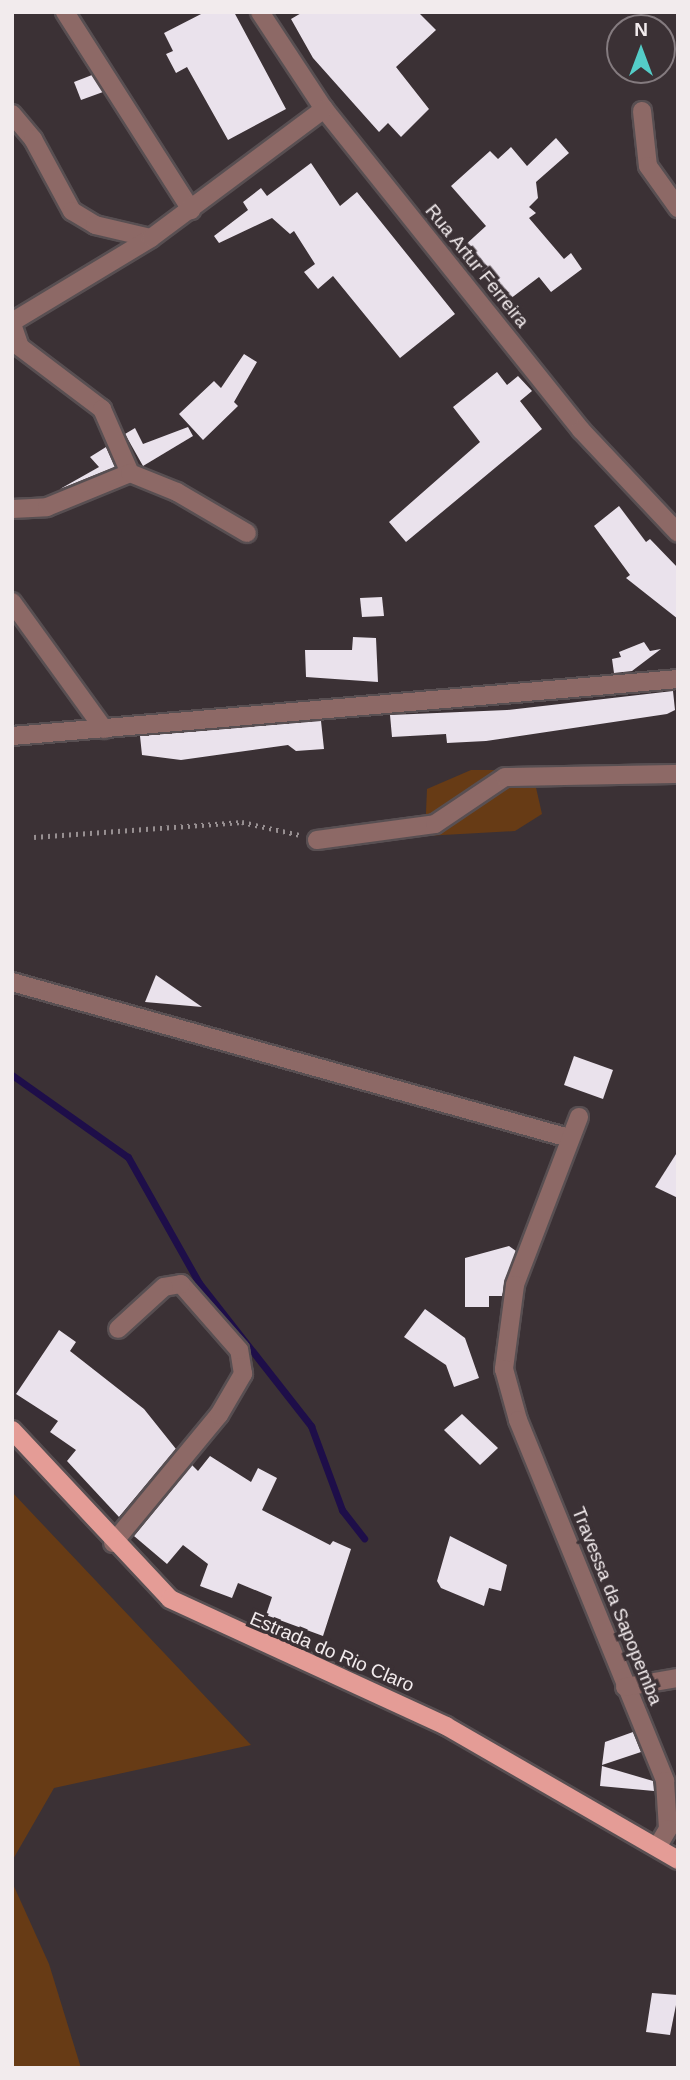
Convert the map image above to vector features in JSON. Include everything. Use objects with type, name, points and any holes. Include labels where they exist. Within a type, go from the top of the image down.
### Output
[{"type":"main road","name":"Estrada do Rio Claro","points":[[12,1430],[150,1583],[194,1614],[446,1726],[678,1860]]},
{"type":"street","points":[[65,12],[191,210]]},
{"type":"street","name":"Rua Artur Ferreira","points":[[260,12],[324,110],[582,430],[678,533]]},
{"type":"street","points":[[130,473],[102,409],[20,347],[12,323],[151,238],[324,110]]},
{"type":"street","points":[[642,111],[648,166],[678,208]]},
{"type":"street","points":[[12,114],[33,139],[72,211],[95,225],[151,238]]},
{"type":"street","points":[[12,509],[47,507],[130,473],[177,492],[247,533]]},
{"type":"street","points":[[12,602],[104,729]]},
{"type":"street","points":[[12,736],[678,679]]},
{"type":"street","points":[[317,839],[435,824],[505,777],[678,774]]},
{"type":"street","points":[[12,982],[569,1138]]},
{"type":"street","name":"Travessa da Sapopemba","points":[[579,1117],[515,1285],[504,1336],[504,1369],[518,1420],[665,1781],[673,1829],[657,1847]]},
{"type":"street","points":[[113,1543],[219,1415],[243,1374],[239,1350],[181,1284],[164,1287],[118,1329]]},
{"type":"street","points":[[625,1687],[678,1678]]},
{"type":"path","points":[[34,837],[242,822],[317,839]]},
{"type":"shaded area","points":[[471,770],[532,770],[542,814],[515,831],[425,836],[427,789]]},
{"type":"shaded area","points":[[12,1492],[251,1745],[54,1788],[12,1861]]},
{"type":"shaded area","points":[[12,1882],[49,1964],[81,2068],[12,2068]]},
{"type":"building","points":[[205,12],[234,12],[286,109],[228,140],[187,67],[176,73],[166,54],[173,51],[164,33]]},
{"type":"building","points":[[303,12],[418,12],[436,30],[396,67],[429,109],[401,137],[388,123],[379,132],[313,58],[291,19]]},
{"type":"building","points":[[92,75],[103,92],[81,100],[74,82]]},
{"type":"building","points":[[556,138],[569,153],[536,182],[538,198],[529,207],[536,213],[529,218],[564,259],[571,253],[582,269],[551,292],[539,277],[506,302],[463,247],[486,226],[451,186],[490,151],[498,159],[511,147],[527,166]]},
{"type":"building","points":[[311,163],[340,206],[357,192],[455,314],[400,358],[333,276],[318,289],[304,272],[315,264],[294,231],[290,234],[272,218],[219,243],[214,236],[248,210],[243,202],[261,188],[267,196]]},
{"type":"building","points":[[244,354],[257,362],[234,402],[238,406],[203,440],[179,414],[214,381],[221,388]]},
{"type":"building","points":[[497,372],[507,385],[518,376],[532,391],[520,401],[542,429],[406,542],[389,522],[480,442],[453,407]]},
{"type":"building","points":[[188,427],[193,436],[143,466],[125,434],[135,428],[143,444]]},
{"type":"building","points":[[106,447],[115,467],[60,489],[99,467],[90,457]]},
{"type":"building","points":[[619,506],[646,542],[650,539],[678,568],[678,619],[626,578],[630,575],[594,526]]},
{"type":"building","points":[[382,597],[384,616],[362,617],[360,598]]},
{"type":"building","points":[[353,637],[376,638],[378,682],[306,677],[305,650],[352,650]]},
{"type":"building","points":[[644,642],[650,651],[661,649],[632,671],[614,673],[612,659],[621,657],[619,652]]},
{"type":"building","points":[[673,691],[675,710],[667,714],[486,741],[447,743],[446,734],[392,737],[390,715],[507,710]]},
{"type":"building","points":[[321,721],[324,749],[296,751],[288,745],[181,760],[142,755],[140,736]]},
{"type":"building","points":[[156,975],[202,1007],[145,1002]]},
{"type":"building","points":[[574,1056],[613,1070],[603,1099],[564,1085]]},
{"type":"building","points":[[678,1151],[678,1198],[655,1187]]},
{"type":"building","points":[[509,1246],[516,1251],[502,1296],[489,1296],[489,1307],[465,1307],[465,1258]]},
{"type":"building","points":[[425,1309],[465,1338],[479,1378],[454,1387],[446,1365],[404,1337]]},
{"type":"building","points":[[59,1330],[76,1342],[70,1351],[144,1409],[176,1449],[119,1517],[67,1461],[76,1450],[50,1432],[58,1421],[16,1394]]},
{"type":"building","points":[[462,1414],[498,1448],[480,1465],[444,1430]]},
{"type":"building","points":[[210,1456],[251,1482],[258,1468],[277,1478],[262,1510],[330,1545],[333,1541],[351,1549],[323,1636],[266,1615],[272,1597],[238,1583],[232,1598],[200,1586],[208,1564],[183,1545],[167,1564],[134,1536],[192,1465],[198,1471]]},
{"type":"building","points":[[450,1536],[507,1565],[501,1591],[489,1588],[484,1606],[441,1588],[437,1581]]},
{"type":"building","points":[[633,1732],[641,1752],[602,1765],[605,1742]]},
{"type":"building","points":[[602,1766],[653,1781],[654,1791],[600,1786]]},
{"type":"building","points":[[652,1993],[678,1995],[670,2035],[646,2032]]},
{"type":"waterway","points":[[12,1075],[128,1157],[199,1283],[311,1426],[342,1510],[364,1538]]}]
